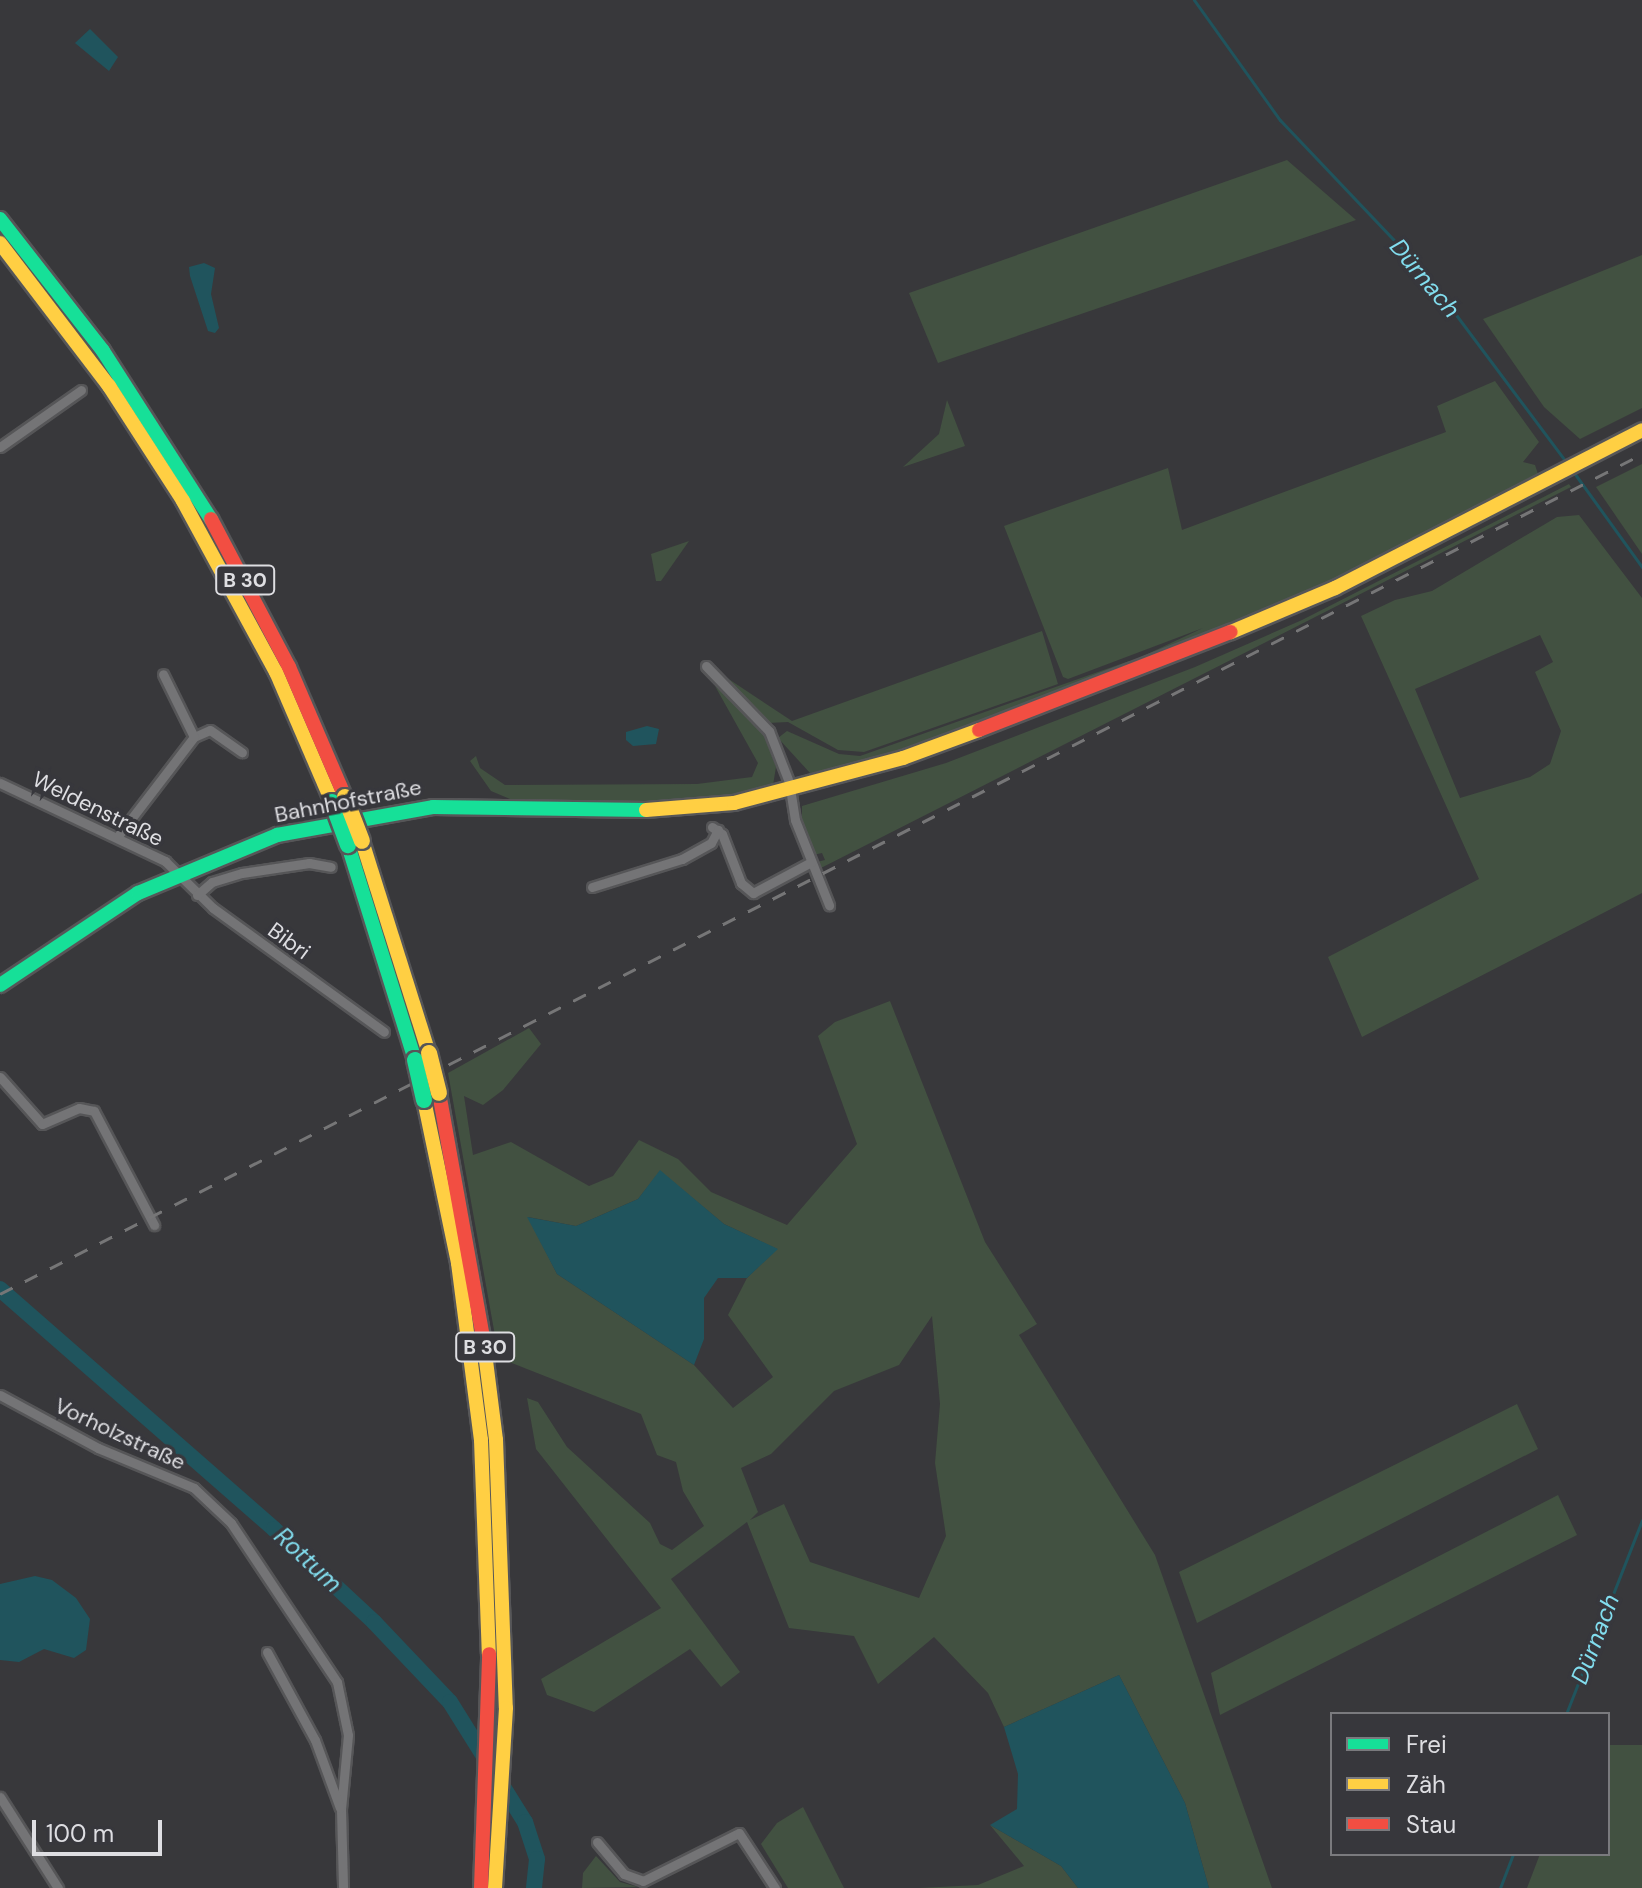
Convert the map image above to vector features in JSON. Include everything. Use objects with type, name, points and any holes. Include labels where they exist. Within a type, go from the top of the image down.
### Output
[{"type":"main road","name":"B 30","points":[[0,219],[230,551],[289,667],[355,843],[422,1056],[432,1097],[456,1248],[472,1366],[497,1606],[505,1760],[495,1888]]},
{"type":"main road","name":"B 30","points":[[0,243],[96,355]]},
{"type":"main road","name":"Bahnhofstraße","points":[[0,985],[99,915],[177,873],[277,835],[406,809],[657,810],[790,792],[903,758],[1181,653],[1348,582],[1561,475],[1642,430]]},
{"type":"main road","name":"B 30","points":[[481,1888],[498,1631]]},
{"type":"street","points":[[0,447],[81,390]]},
{"type":"street","points":[[706,666],[769,731],[790,792],[795,820],[829,905]]},
{"type":"street","points":[[163,674],[194,737]]},
{"type":"street","points":[[118,836],[194,737],[210,730],[242,752]]},
{"type":"street","name":"Weldenstraße","points":[[0,783],[118,836],[165,861],[177,873]]},
{"type":"street","points":[[592,887],[682,859],[711,843],[715,829],[741,883],[753,893],[811,862]]},
{"type":"street","points":[[197,895],[212,882],[242,873],[294,864],[331,867]]},
{"type":"street","name":"Bibri","points":[[177,873],[197,895],[384,1032]]},
{"type":"street","points":[[0,1077],[42,1124],[79,1108],[94,1111],[154,1225]]},
{"type":"street","name":"Vorholzstraße","points":[[0,1395],[98,1448],[194,1488],[231,1523],[337,1682],[348,1735],[341,1809],[343,1888]]},
{"type":"street","name":"Vorholzstraße","points":[[267,1652],[315,1740],[341,1809]]},
{"type":"street","points":[[0,1797],[58,1888]]},
{"type":"street","points":[[597,1842],[624,1874],[643,1881],[739,1833],[775,1888]]},
{"type":"green space","points":[[1287,160],[1356,220],[938,363],[909,293]]},
{"type":"green space","points":[[1642,255],[1642,408],[1580,439],[1544,407],[1483,319]]},
{"type":"green space","points":[[1495,381],[1539,442],[1523,462],[1535,465],[1539,477],[1305,595],[1149,661],[1141,657],[1203,628],[1068,679],[1063,677],[1004,526],[1168,468],[1182,530],[1446,432],[1437,406]]},
{"type":"green space","points":[[947,400],[965,446],[903,467],[939,434]]},
{"type":"green space","points":[[1642,464],[1642,554],[1596,487]]},
{"type":"green space","points":[[1569,484],[1571,487],[819,869],[817,862],[825,860],[822,853],[813,855],[802,830],[802,806],[946,763],[1195,667],[1302,620]]},
{"type":"green space","points":[[1579,515],[1642,598],[1642,893],[1362,1037],[1328,957],[1479,879],[1361,616],[1395,600],[1432,591],[1557,517]],"holes":[[[1540,635],[1553,662],[1535,672],[1561,731],[1550,764],[1530,777],[1460,798],[1415,689]]]},
{"type":"green space","points":[[689,541],[661,581],[656,581],[651,554]]},
{"type":"green space","points":[[1042,631],[1058,684],[864,752],[838,750],[788,722],[768,723],[715,670],[792,721]]},
{"type":"green space","points":[[1129,661],[1132,668],[835,772],[810,773],[778,738],[787,731],[839,754],[860,756]]},
{"type":"green space","points":[[715,686],[753,718],[765,737],[776,767],[773,785],[728,796],[649,803],[510,799],[491,791],[470,761],[476,756],[480,768],[505,785],[697,784],[752,777],[758,763]]},
{"type":"green space","points":[[890,1001],[985,1242],[1037,1324],[1019,1335],[1155,1555],[1272,1888],[1209,1888],[1185,1803],[1119,1675],[1004,1727],[988,1693],[934,1637],[878,1684],[854,1636],[789,1628],[747,1522],[671,1579],[740,1672],[721,1687],[690,1649],[594,1712],[547,1695],[541,1679],[661,1608],[536,1449],[527,1398],[538,1402],[567,1447],[650,1523],[660,1544],[672,1550],[704,1526],[683,1491],[676,1462],[657,1455],[641,1414],[499,1358],[448,1073],[529,1028],[541,1044],[503,1090],[483,1105],[464,1096],[473,1155],[511,1142],[589,1186],[613,1176],[639,1140],[678,1159],[711,1192],[787,1225],[857,1144],[818,1036],[835,1022]],"holes":[[[660,1171],[724,1224],[777,1249],[747,1278],[728,1315],[773,1377],[733,1408],[694,1365],[557,1274],[528,1217],[576,1226],[638,1199]],[[932,1316],[940,1404],[935,1463],[946,1536],[919,1598],[810,1562],[784,1504],[750,1520],[758,1512],[741,1468],[771,1454],[834,1391],[899,1365]]]},
{"type":"green space","points":[[1517,1404],[1538,1449],[1197,1623],[1179,1572]]},
{"type":"green space","points":[[1558,1495],[1577,1535],[1220,1715],[1211,1673]]},
{"type":"green space","points":[[1610,1745],[1642,1745],[1642,1888],[1527,1888],[1539,1856],[1610,1856]]},
{"type":"green space","points":[[803,1807],[844,1888],[788,1888],[761,1844],[777,1823]]},
{"type":"green space","points":[[990,1825],[1061,1866],[1078,1888],[919,1888],[978,1885],[1024,1866]]},
{"type":"green space","points":[[596,1856],[620,1882],[638,1887],[582,1888],[583,1873]]},
{"type":"water","points":[[90,29],[118,57],[109,71],[75,43]]},
{"type":"water","points":[[204,263],[215,268],[211,294],[219,328],[215,333],[208,331],[190,276],[189,267]]},
{"type":"water","points":[[647,726],[659,729],[656,744],[633,746],[626,740],[626,732]]},
{"type":"water","points":[[660,1170],[724,1224],[778,1249],[747,1278],[718,1278],[704,1298],[704,1339],[694,1365],[557,1274],[527,1217],[576,1226],[638,1199]]},
{"type":"water","points":[[35,1576],[52,1580],[76,1598],[90,1619],[86,1650],[74,1658],[44,1649],[19,1662],[0,1660],[0,1584]]},
{"type":"water","points":[[1119,1675],[1185,1803],[1209,1888],[1078,1888],[1061,1866],[990,1825],[1017,1809],[1018,1774],[1004,1727]]},
{"type":"waterway","name":"Dürnach","points":[[1194,0],[1280,120],[1424,272],[1567,463]]},
{"type":"waterway","name":"Dürnach","points":[[1572,470],[1642,567]]},
{"type":"waterway","name":"Rottum","points":[[0,1289],[274,1529],[374,1622],[450,1702],[525,1822],[537,1859],[534,1888]]},
{"type":"waterway","name":"Dürnach","points":[[1567,1712],[1642,1520]]},
{"type":"waterway","name":"Dürnach","points":[[1500,1888],[1512,1856]]},
{"type":"railway","points":[[0,1294],[1642,454]]},
{"type":"traffic: fast","points":[[0,219],[103,351],[211,519]]},
{"type":"traffic: fast","points":[[332,802],[348,845]]},
{"type":"traffic: fast","points":[[0,985],[138,893],[277,835],[433,807],[646,810]]},
{"type":"traffic: fast","points":[[348,845],[415,1060]]},
{"type":"traffic: fast","points":[[415,1060],[424,1100]]},
{"type":"traffic: slow","points":[[0,243],[109,386],[183,501],[276,672],[332,802]]},
{"type":"traffic: slow","points":[[1231,632],[1335,588],[1642,430]]},
{"type":"traffic: slow","points":[[646,810],[734,803],[903,758],[979,730]]},
{"type":"traffic: slow","points":[[345,797],[362,841]]},
{"type":"traffic: slow","points":[[362,841],[429,1053]]},
{"type":"traffic: slow","points":[[429,1053],[439,1093]]},
{"type":"traffic: slow","points":[[424,1100],[458,1263],[481,1440],[489,1654]]},
{"type":"traffic: slow","points":[[483,1337],[496,1440],[506,1708],[495,1888]]},
{"type":"traffic: jam","points":[[211,519],[289,667],[345,797]]},
{"type":"traffic: jam","points":[[979,730],[1231,632]]},
{"type":"traffic: jam","points":[[439,1093],[483,1337]]},
{"type":"traffic: jam","points":[[481,1888],[489,1654]]}]
